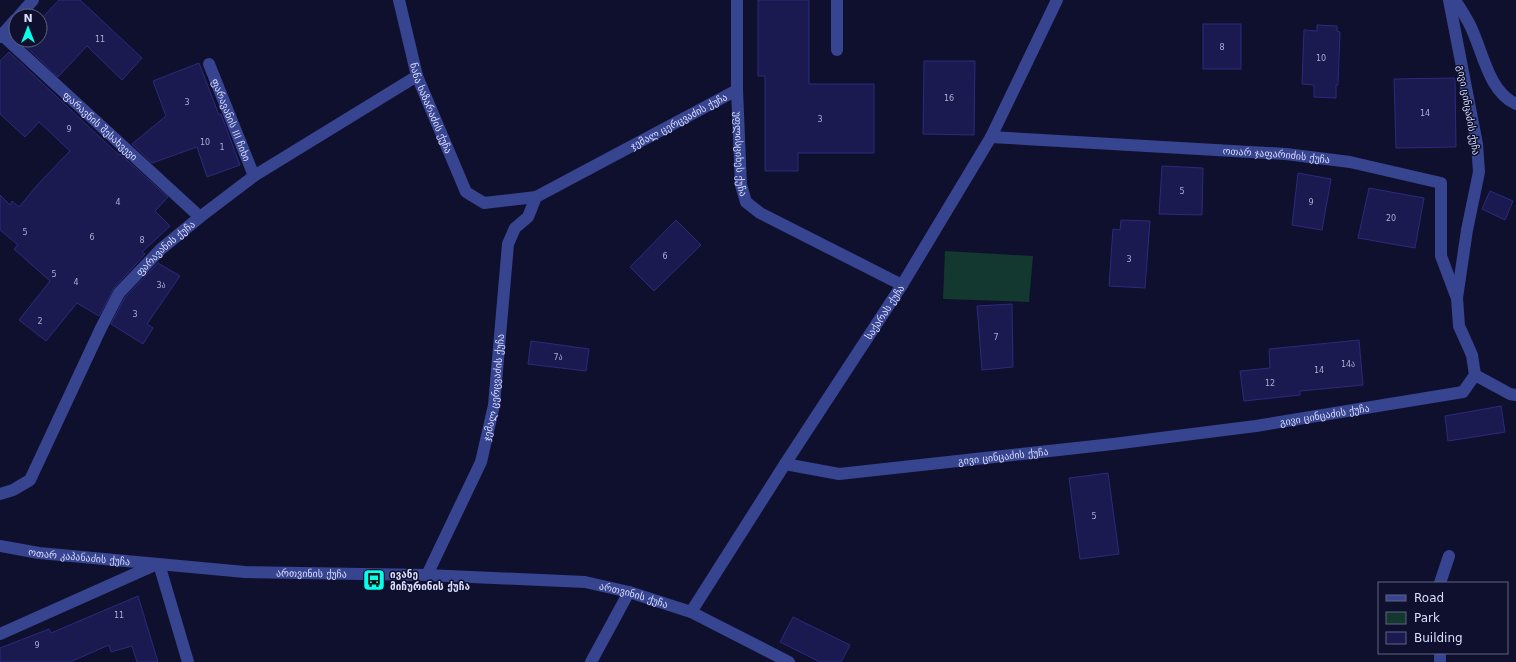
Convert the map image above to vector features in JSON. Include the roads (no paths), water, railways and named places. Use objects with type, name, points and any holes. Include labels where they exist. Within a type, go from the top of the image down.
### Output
[{"type":"street","points":[[26,8],[33,0]]},
{"type":"street","name":"ნანა ხაზარაძის ქუჩა","points":[[399,0],[416,76],[466,192],[484,203]]},
{"type":"street","name":"უფლისციხეს ქუჩა","points":[[737,0],[737,90],[741,186],[746,202],[760,213],[902,285]]},
{"type":"street","points":[[837,0],[837,50]]},
{"type":"street","name":"საქარას ქუჩა","points":[[691,612],[785,464],[902,285],[991,137],[1056,0]]},
{"type":"street","name":"გივი ცინცაძის ქუჩა","points":[[785,464],[839,474],[1129,442],[1256,426],[1463,392],[1475,375],[1472,355],[1460,326],[1457,298],[1467,230],[1479,172],[1477,144],[1449,0]]},
{"type":"street","points":[[1455,0],[1473,30],[1492,81],[1509,101],[1516,104]]},
{"type":"street","points":[[1,36],[8,28]]},
{"type":"street","name":"ფარავნის შესახვევი","points":[[1,36],[200,217]]},
{"type":"street","name":"ფარავანის III ჩიხი","points":[[209,64],[254,176]]},
{"type":"street","name":"ფარავანის ქუჩა","points":[[0,494],[13,490],[30,480],[40,462],[101,328],[119,293],[161,248],[254,176],[416,76]]},
{"type":"street","name":"ჯემალ ცერცვაძის ქუჩა","points":[[484,203],[536,197],[737,90]]},
{"type":"street","name":"ოთარ ჯაფარიძის ქუჩა","points":[[991,137],[1286,154],[1350,162],[1441,183],[1441,256],[1457,298]]},
{"type":"street","name":"ჯემალ ცერცვაძის ქუჩა","points":[[427,575],[481,462],[494,405],[508,244],[515,228],[528,217],[536,197]]},
{"type":"street","points":[[1475,375],[1514,396]]},
{"type":"street","name":"ოთარ კაპანაძის ქუჩა","points":[[0,546],[39,553],[158,564]]},
{"type":"street","points":[[1440,582],[1449,556]]},
{"type":"street","points":[[158,564],[188,662]]},
{"type":"street","name":"ართვინის ქუჩა","points":[[0,634],[158,564],[245,572],[427,575],[586,582],[628,592],[691,612],[789,662]]},
{"type":"street","points":[[591,662],[628,592]]},
{"type":"place","name":"ივანე მიჩურინის ქუჩა","points":[[374,580]]}]
